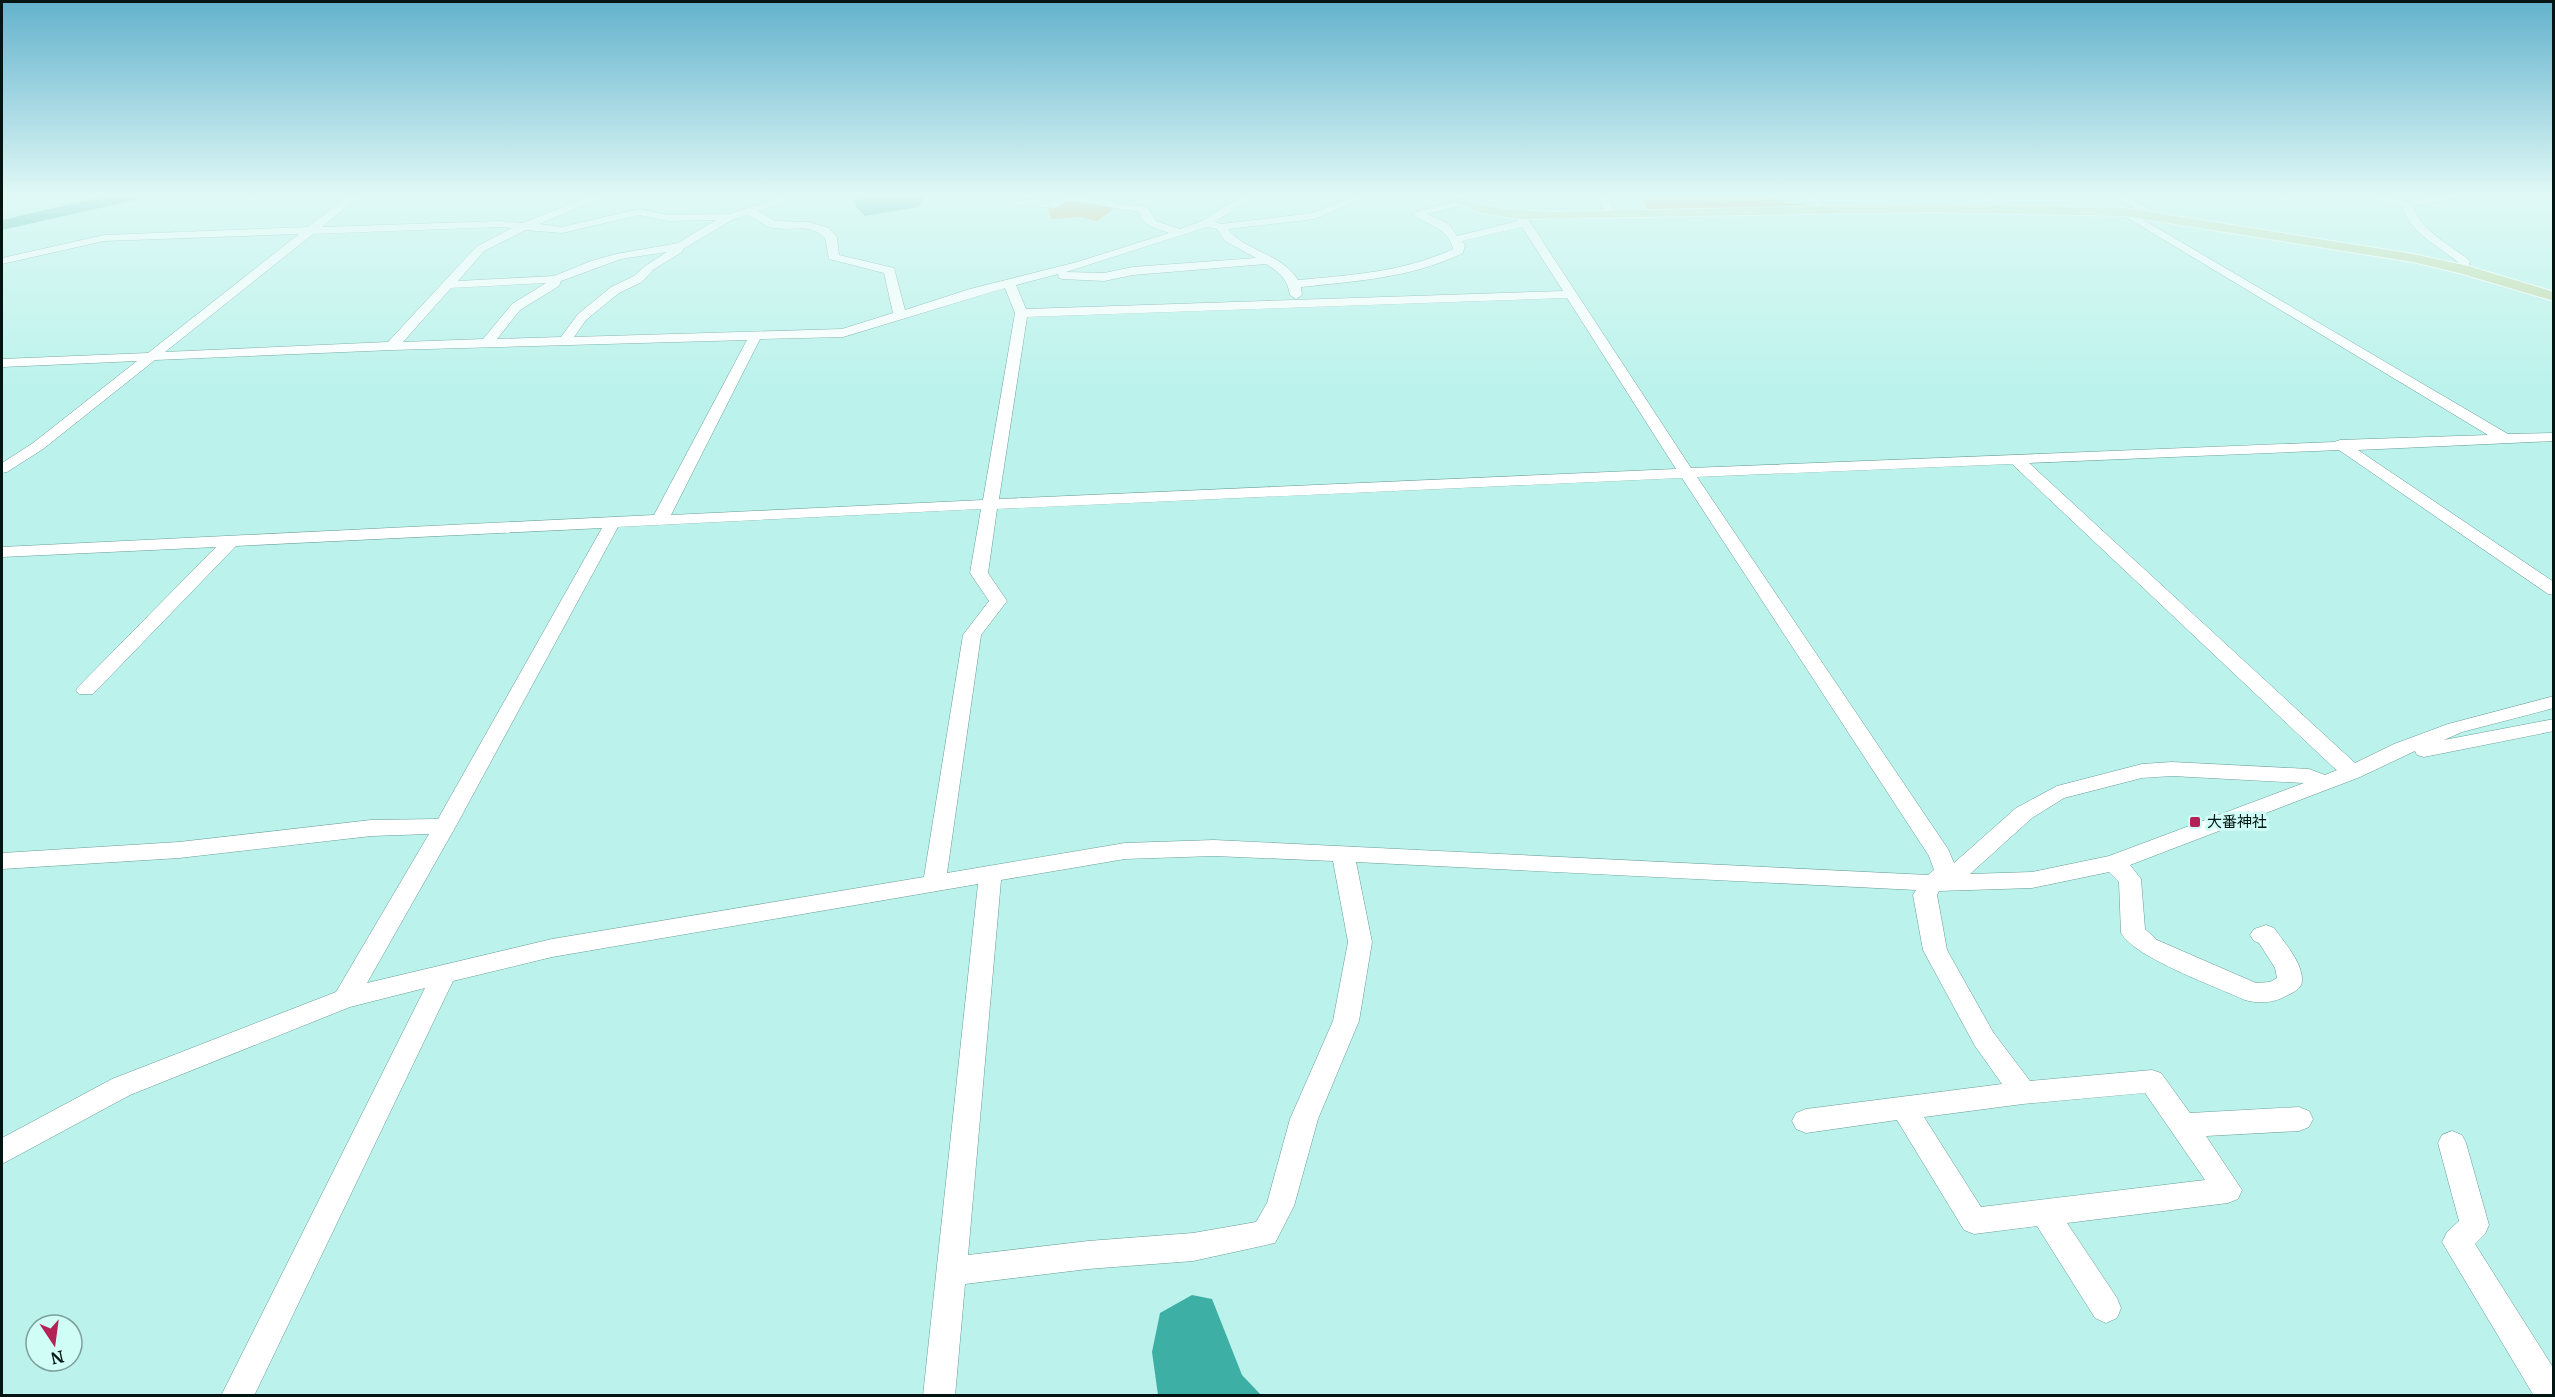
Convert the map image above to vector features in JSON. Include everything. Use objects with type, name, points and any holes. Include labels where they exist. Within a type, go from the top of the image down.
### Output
[{"type":"main road","points":[[2407,259],[2463,269],[2553,297]]},
{"type":"street","points":[[2,469],[38,446],[275,259]]},
{"type":"street","points":[[392,346],[471,259]]},
{"type":"street","points":[[447,285],[556,279],[609,259]]},
{"type":"street","points":[[565,341],[582,317],[590,310],[615,290],[638,279],[649,268],[665,259]]},
{"type":"street","points":[[843,259],[887,269],[890,272],[902,316]]},
{"type":"street","points":[[2,363],[392,346],[843,333],[1007,283],[1095,259]]},
{"type":"street","points":[[1021,314],[1298,303],[1423,283],[1439,262],[1444,259]]},
{"type":"street","points":[[1548,259],[1940,855],[1945,879]]},
{"type":"street","points":[[2204,259],[2505,439]]},
{"type":"street","points":[[2462,259],[2464,261],[2463,269]]},
{"type":"street","points":[[1047,272],[1104,276],[1133,271],[1269,260],[1287,272],[1294,284],[1298,303]]},
{"type":"street","points":[[487,343],[516,308],[555,283],[556,279]]},
{"type":"street","points":[[934,884],[972,635],[998,601],[979,573],[1021,314],[1011,287],[1007,283]]},
{"type":"street","points":[[1294,284],[1423,283],[1571,294]]},
{"type":"street","points":[[660,520],[755,336]]},
{"type":"street","points":[[2,552],[1687,472],[2553,436]]},
{"type":"street","points":[[2340,444],[2553,590]]},
{"type":"street","points":[[2015,458],[2353,772]]},
{"type":"street","points":[[345,999],[445,826],[613,522]]},
{"type":"street","points":[[86,690],[232,540]]},
{"type":"street","points":[[2,1152],[121,1087],[345,999],[552,948],[1125,851],[1214,848],[1945,879],[2032,880],[2113,863],[2353,772],[2401,749],[2454,728],[2553,702]]},
{"type":"street","points":[[2401,749],[2422,751],[2553,725]]},
{"type":"street","points":[[2023,1093],[1984,1039],[1935,950],[1925,895],[1961,869],[2024,813],[2057,793],[2142,771],[2172,769],[2310,776],[2324,783]]},
{"type":"street","points":[[2,861],[179,850],[371,828],[445,826]]},
{"type":"street","points":[[953,1271],[1088,1255],[1192,1247],[1265,1234],[1280,1206],[1304,1119],[1346,1021],[1360,942],[1343,854]]},
{"type":"street","points":[[2113,863],[2130,879],[2133,933],[2158,950],[2254,993],[2276,991],[2290,982],[2287,967],[2266,934],[2262,935]]},
{"type":"street","points":[[939,1395],[953,1271],[990,874]]},
{"type":"street","points":[[237,1395],[444,974]]},
{"type":"street","points":[[1806,1121],[1904,1108],[2023,1093],[2152,1081],[2228,1190],[1974,1221],[1904,1108]]},
{"type":"street","points":[[2184,1125],[2299,1119]]},
{"type":"street","points":[[2452,1143],[2475,1225],[2457,1242],[2552,1395]]},
{"type":"street","points":[[2044,1212],[2106,1308]]},
{"type":"water","points":[[1192,1295],[1212,1299],[1242,1375],[1261,1395],[1158,1395],[1152,1352],[1160,1313]]},
{"type":"place","name":"大番神社","points":[[2195,822]]}]
